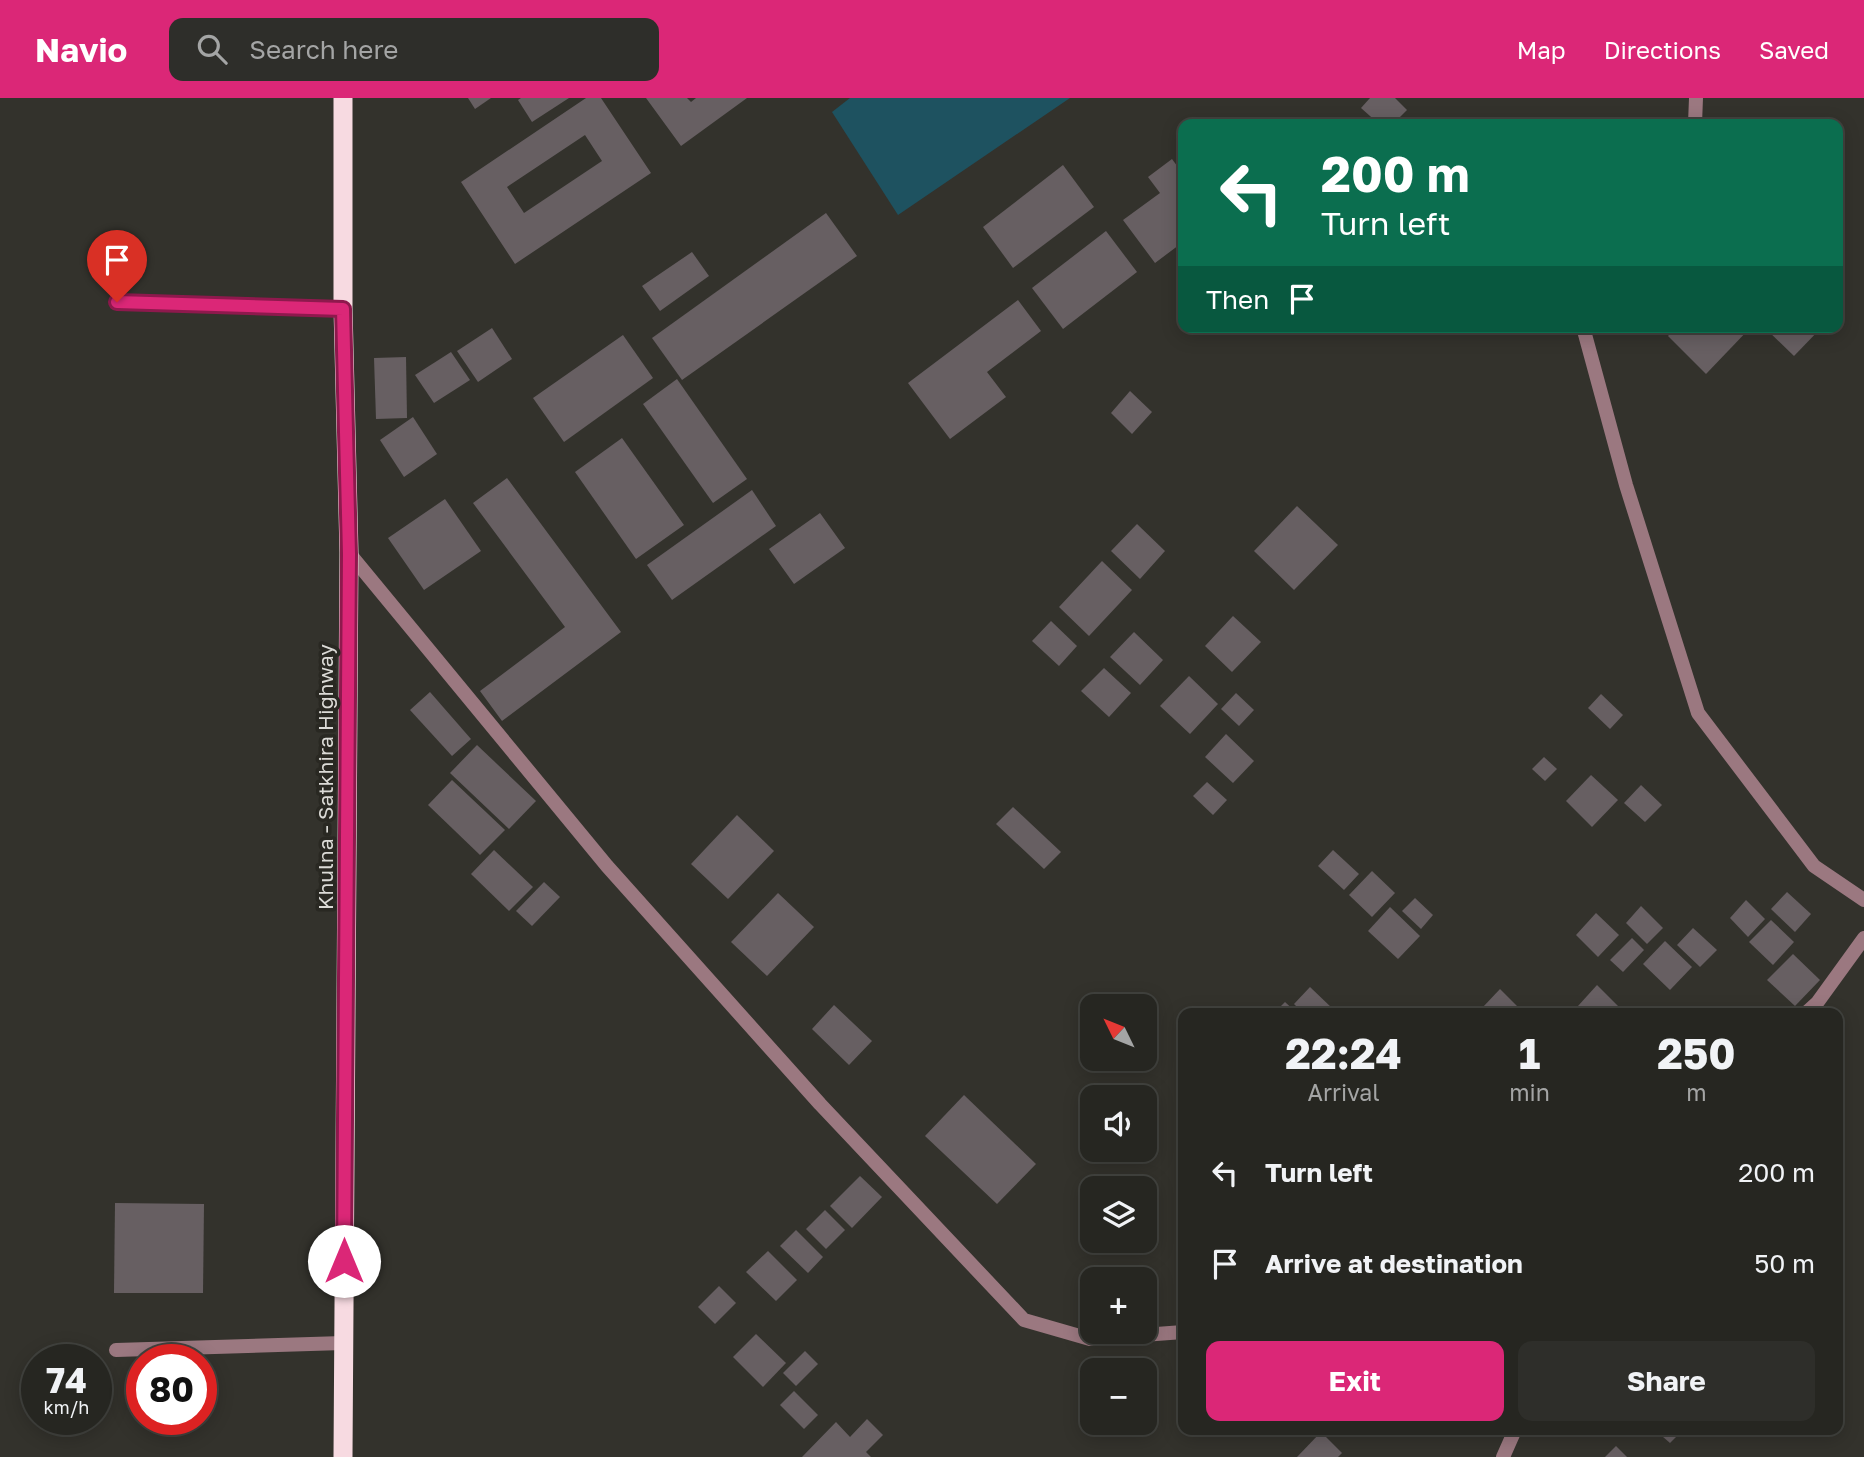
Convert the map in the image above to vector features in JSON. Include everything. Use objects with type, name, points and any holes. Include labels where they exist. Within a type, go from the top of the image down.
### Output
[{"type":"highway","name":"Khulna - Satkhira Highway","points":[[343,98],[343,309],[349,554],[343,1457]]},
{"type":"street","points":[[1695,119],[1696,98]]},
{"type":"street","points":[[117,302],[343,309]]},
{"type":"street","points":[[1585,333],[1626,485],[1698,713],[1814,866],[1864,900]]},
{"type":"street","points":[[349,554],[607,866],[820,1104],[1024,1320],[1090,1339],[1178,1332]]},
{"type":"street","points":[[1812,1008],[1864,938]]},
{"type":"street","points":[[116,1350],[344,1343]]},
{"type":"street","points":[[1503,1457],[1512,1435]]},
{"type":"water","points":[[850,98],[1070,98],[898,215],[832,112]]},
{"type":"building","points":[[468,98],[491,98],[475,109]]},
{"type":"building","points":[[569,98],[532,122],[518,100]]},
{"type":"building","points":[[586,98],[601,98],[651,173],[515,264],[461,182]],"holes":[[[585,135],[602,161],[524,213],[507,187]]]},
{"type":"building","points":[[646,98],[687,98],[691,102],[696,98],[747,98],[681,146]]},
{"type":"building","points":[[1370,98],[1395,98],[1407,110],[1398,119],[1373,119],[1361,108]]},
{"type":"building","points":[[1172,159],[1178,167],[1178,246],[1155,263],[1123,220],[1160,193],[1148,177]]},
{"type":"building","points":[[1063,165],[1094,207],[1013,268],[983,227]]},
{"type":"building","points":[[826,213],[857,256],[682,380],[652,338]]},
{"type":"building","points":[[1106,231],[1137,272],[1063,329],[1032,288]]},
{"type":"building","points":[[692,252],[709,276],[660,311],[642,286]]},
{"type":"building","points":[[1018,300],[1041,331],[987,372],[1006,397],[950,439],[908,383]]},
{"type":"building","points":[[492,328],[512,359],[478,382],[457,351]]},
{"type":"building","points":[[1671,333],[1745,333],[1706,374],[1668,336]]},
{"type":"building","points":[[1770,333],[1816,333],[1794,356]]},
{"type":"building","points":[[623,335],[653,378],[564,442],[533,398]]},
{"type":"building","points":[[451,352],[470,380],[434,403],[415,375]]},
{"type":"building","points":[[406,357],[407,418],[376,419],[374,358]]},
{"type":"building","points":[[677,379],[747,479],[713,503],[643,404]]},
{"type":"building","points":[[1130,391],[1152,412],[1132,434],[1111,413]]},
{"type":"building","points":[[413,417],[437,454],[404,477],[380,440]]},
{"type":"building","points":[[622,438],[684,525],[636,559],[575,472]]},
{"type":"building","points":[[507,478],[621,632],[502,721],[480,691],[565,627],[473,503]]},
{"type":"building","points":[[752,490],[776,526],[672,600],[647,565]]},
{"type":"building","points":[[445,499],[481,551],[424,590],[388,538]]},
{"type":"building","points":[[1297,506],[1338,545],[1294,590],[1254,551]]},
{"type":"building","points":[[820,513],[845,548],[794,584],[769,549]]},
{"type":"building","points":[[1137,524],[1165,551],[1140,579],[1111,551]]},
{"type":"building","points":[[1102,561],[1132,590],[1089,636],[1059,607]]},
{"type":"building","points":[[1233,616],[1261,642],[1232,672],[1205,646]]},
{"type":"building","points":[[1051,621],[1077,646],[1059,666],[1032,641]]},
{"type":"building","points":[[1134,632],[1163,660],[1140,685],[1110,657]]},
{"type":"building","points":[[1104,668],[1131,693],[1109,717],[1081,691]]},
{"type":"building","points":[[1189,676],[1218,704],[1190,734],[1160,706]]},
{"type":"building","points":[[430,692],[471,739],[452,756],[410,710]]},
{"type":"building","points":[[1236,693],[1254,710],[1239,726],[1221,709]]},
{"type":"building","points":[[1601,694],[1623,715],[1610,729],[1588,708]]},
{"type":"building","points":[[1226,734],[1254,761],[1233,783],[1205,757]]},
{"type":"building","points":[[477,745],[536,801],[509,829],[450,773]]},
{"type":"building","points":[[1544,757],[1557,769],[1545,781],[1532,769]]},
{"type":"building","points":[[1591,775],[1618,800],[1592,827],[1566,801]]},
{"type":"building","points":[[452,780],[505,830],[480,855],[428,805]]},
{"type":"building","points":[[1207,782],[1227,800],[1213,815],[1193,796]]},
{"type":"building","points":[[1641,785],[1662,805],[1645,822],[1624,803]]},
{"type":"building","points":[[1013,807],[1061,852],[1044,869],[996,824]]},
{"type":"building","points":[[737,815],[774,851],[728,899],[691,864]]},
{"type":"building","points":[[494,850],[533,887],[509,911],[471,874]]},
{"type":"building","points":[[1333,850],[1359,874],[1344,890],[1318,866]]},
{"type":"building","points":[[1372,871],[1395,893],[1372,917],[1349,895]]},
{"type":"building","points":[[544,882],[560,897],[532,926],[516,911]]},
{"type":"building","points":[[1787,892],[1811,914],[1795,932],[1771,909]]},
{"type":"building","points":[[778,893],[814,927],[767,976],[731,942]]},
{"type":"building","points":[[1415,898],[1433,915],[1421,929],[1402,911]]},
{"type":"building","points":[[1746,900],[1765,919],[1748,937],[1730,918]]},
{"type":"building","points":[[1641,906],[1663,928],[1647,944],[1626,923]]},
{"type":"building","points":[[1390,907],[1420,936],[1398,959],[1368,931]]},
{"type":"building","points":[[1596,913],[1619,935],[1598,957],[1576,935]]},
{"type":"building","points":[[1771,920],[1794,942],[1773,965],[1749,942]]},
{"type":"building","points":[[1693,928],[1717,950],[1700,967],[1677,945]]},
{"type":"building","points":[[1632,938],[1644,950],[1623,972],[1610,960]]},
{"type":"building","points":[[1665,941],[1692,967],[1670,990],[1643,964]]},
{"type":"building","points":[[1793,954],[1820,980],[1795,1006],[1767,980]]},
{"type":"building","points":[[1597,985],[1620,1008],[1580,1008],[1578,1006]]},
{"type":"building","points":[[1310,987],[1332,1008],[1298,1008],[1294,1004]]},
{"type":"building","points":[[1500,989],[1519,1008],[1484,1008]]},
{"type":"building","points":[[1285,1002],[1292,1008],[1279,1008]]},
{"type":"building","points":[[834,1005],[872,1041],[849,1065],[812,1029]]},
{"type":"building","points":[[964,1095],[1036,1164],[997,1204],[925,1136]]},
{"type":"building","points":[[860,1176],[882,1197],[852,1228],[830,1206]]},
{"type":"building","points":[[115,1203],[204,1204],[203,1293],[114,1293]]},
{"type":"building","points":[[825,1210],[845,1230],[826,1249],[806,1229]]},
{"type":"building","points":[[796,1230],[823,1257],[808,1273],[780,1246]]},
{"type":"building","points":[[768,1251],[797,1280],[776,1301],[746,1272]]},
{"type":"building","points":[[719,1286],[736,1303],[715,1324],[698,1307]]},
{"type":"building","points":[[756,1334],[786,1363],[763,1387],[733,1357]]},
{"type":"building","points":[[805,1351],[818,1364],[796,1386],[783,1373]]},
{"type":"building","points":[[794,1391],[818,1415],[804,1429],[780,1405]]},
{"type":"building","points":[[867,1419],[883,1435],[866,1452],[871,1457],[802,1457],[836,1422],[850,1437]]},
{"type":"building","points":[[1318,1435],[1324,1435],[1342,1453],[1338,1457],[1297,1457]]},
{"type":"building","points":[[1661,1435],[1678,1435],[1670,1443]]},
{"type":"building","points":[[1616,1446],[1627,1457],[1605,1457]]},
{"type":"route","points":[[117,302],[343,309],[349,554],[344,1261]]}]
